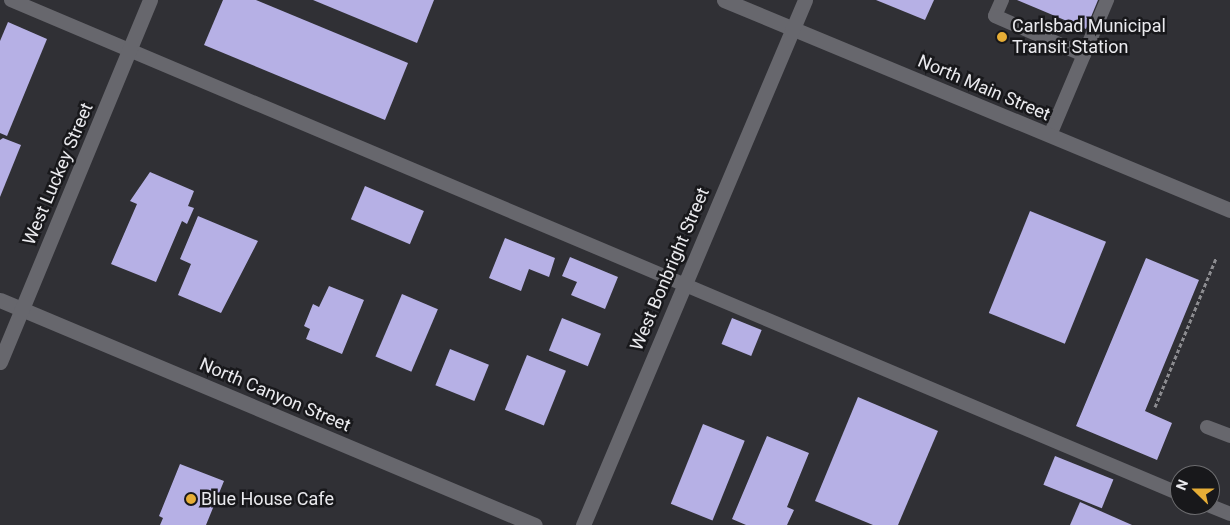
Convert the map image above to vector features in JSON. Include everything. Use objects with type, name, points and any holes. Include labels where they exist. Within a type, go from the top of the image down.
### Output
[{"type":"street","name":"West Luckey Street","points":[[0,362],[150,0]]},
{"type":"street","name":"North Main Street","points":[[724,0],[1230,210]]},
{"type":"street","name":"West Bonbright Street","points":[[583,525],[805,0]]},
{"type":"street","name":"North Canyon Street","points":[[0,300],[535,525]]},
{"type":"lane","points":[[11,0],[683,287],[1170,490]]},
{"type":"lane","points":[[1002,0],[995,16],[1084,55]]},
{"type":"lane","points":[[1050,135],[1107,0]]},
{"type":"lane","points":[[1207,427],[1230,436]]},
{"type":"path","points":[[1155,406],[1216,258]]},
{"type":"building","points":[[223,0],[256,0],[408,63],[385,120],[204,45]]},
{"type":"building","points":[[313,0],[434,0],[417,43]]},
{"type":"building","points":[[876,0],[934,0],[925,20]]},
{"type":"building","points":[[1017,0],[1098,0],[1086,29]]},
{"type":"building","points":[[8,22],[47,39],[7,136],[0,133],[0,41]]},
{"type":"building","points":[[3,138],[21,145],[0,197],[0,140]]},
{"type":"building","points":[[150,172],[194,191],[188,206],[194,208],[187,224],[182,221],[156,282],[111,264],[137,204],[130,201]]},
{"type":"building","points":[[365,186],[424,211],[410,244],[351,219]]},
{"type":"building","points":[[1030,211],[1106,242],[1065,344],[989,313]]},
{"type":"building","points":[[198,216],[258,241],[221,313],[178,295],[191,264],[180,259]]},
{"type":"building","points":[[505,238],[555,258],[549,277],[529,269],[521,291],[489,278]]},
{"type":"building","points":[[570,257],[618,277],[605,309],[571,295],[577,282],[562,276]]},
{"type":"building","points":[[1146,258],[1199,280],[1145,411],[1172,423],[1157,460],[1076,426]]},
{"type":"building","points":[[329,286],[364,300],[342,354],[306,339],[310,329],[304,326],[313,304],[319,307]]},
{"type":"building","points":[[402,294],[438,309],[411,372],[375,357]]},
{"type":"building","points":[[562,318],[601,334],[588,366],[549,350]]},
{"type":"building","points":[[732,318],[762,330],[751,356],[722,344]]},
{"type":"building","points":[[450,349],[489,365],[474,401],[435,385]]},
{"type":"building","points":[[527,355],[566,371],[544,425],[505,410]]},
{"type":"building","points":[[858,397],[938,431],[898,525],[873,525],[815,501]]},
{"type":"building","points":[[703,424],[745,441],[713,521],[671,504]]},
{"type":"building","points":[[767,436],[809,453],[787,507],[794,510],[787,525],[746,525],[732,519]]},
{"type":"building","points":[[1055,456],[1113,480],[1102,508],[1043,485]]},
{"type":"building","name":"Blue House Cafe","points":[[180,464],[224,481],[206,525],[160,525],[163,518],[159,516]]},
{"type":"building","points":[[1080,502],[1132,525],[1070,525]]},
{"type":"place","name":"Carlsbad Municipal Transit Station","points":[[1002,37]]},
{"type":"place","name":"Blue House Cafe","points":[[191,499]]}]
